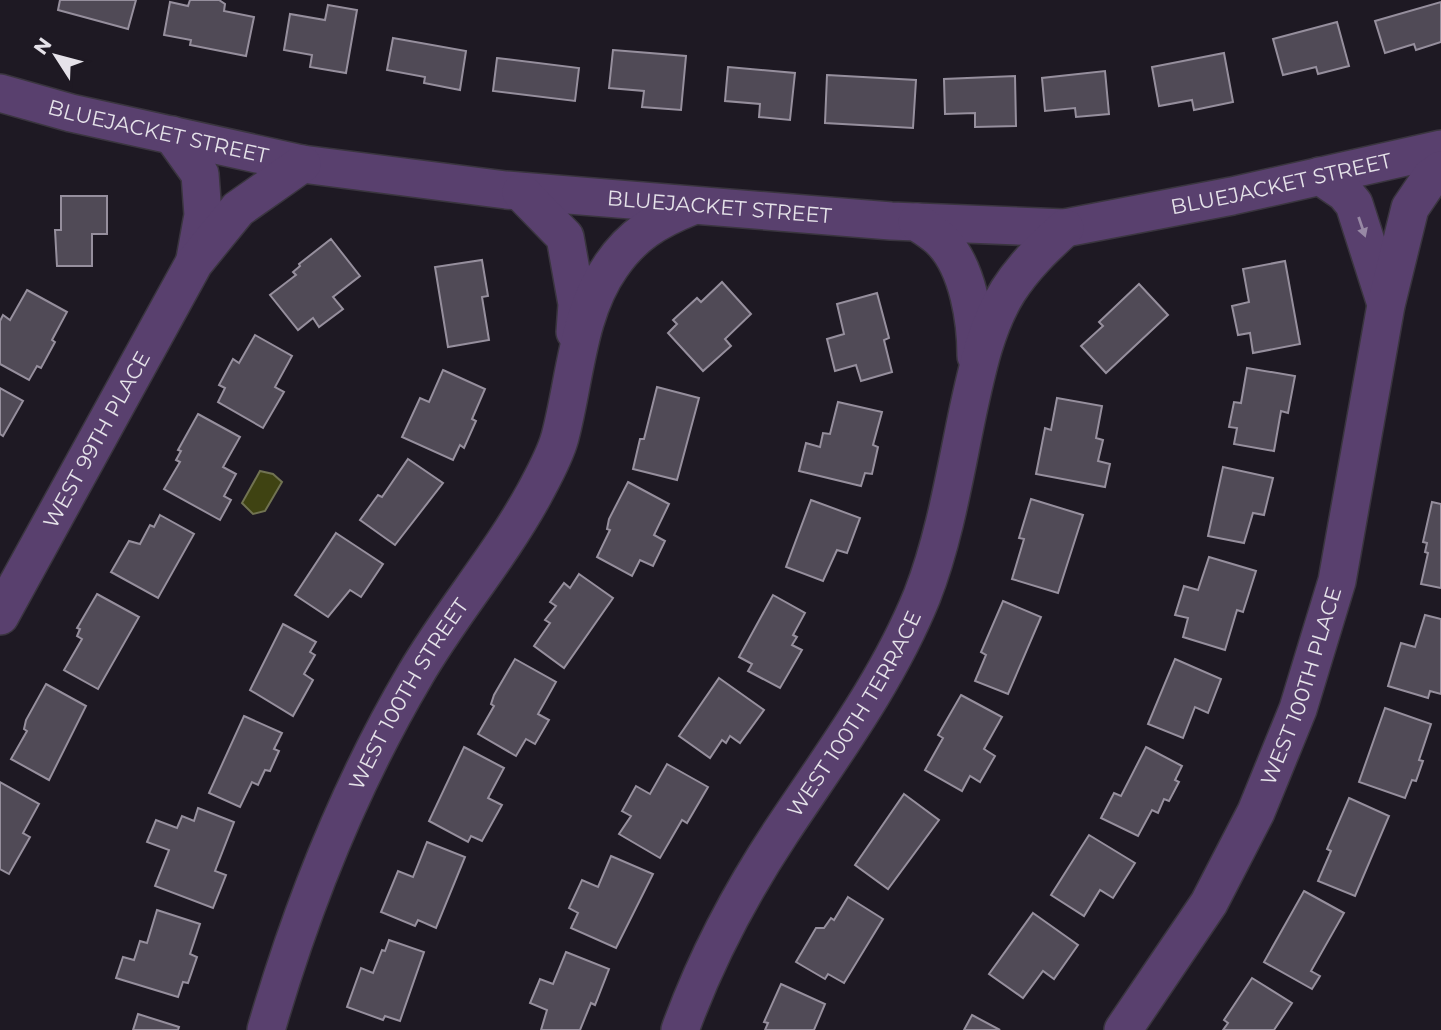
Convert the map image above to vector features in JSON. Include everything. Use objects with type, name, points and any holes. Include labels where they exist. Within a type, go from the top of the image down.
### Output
[{"type":"street","name":"BLUEJACKET STREET","points":[[0,93],[302,164],[521,192],[691,207],[917,222],[1065,228],[1441,149]]},
{"type":"street","name":"WEST 99TH PLACE","points":[[172,135],[200,174],[203,215],[194,263]]},
{"type":"street","name":"WEST 99TH PLACE","points":[[0,616],[194,263],[238,209],[302,164]]},
{"type":"street","name":"WEST 100TH PLACE","points":[[1123,1030],[1209,903],[1256,812],[1298,709],[1337,581],[1386,305],[1410,208],[1431,177],[1441,170]]},
{"type":"street","name":"WEST 100TH PLACE","points":[[1320,176],[1345,193],[1354,204],[1386,305]]},
{"type":"street","name":"WEST 100TH STREET","points":[[521,192],[565,237],[577,304],[573,371]]},
{"type":"street","name":"WEST 100TH STREET","points":[[266,1030],[291,944],[335,830],[414,676],[533,495],[559,439],[573,371],[595,294],[612,264],[657,220],[691,207]]},
{"type":"street","name":"WEST 100TH TERRACE","points":[[917,222],[944,242],[968,288],[976,328],[976,374]]},
{"type":"street","name":"WEST 100TH TERRACE","points":[[680,1030],[694,992],[730,918],[780,833],[855,725],[896,652],[938,551],[976,374],[994,318],[1009,290],[1037,253],[1065,228]]},
{"type":"shaded area","points":[[260,471],[273,474],[282,482],[265,511],[253,514],[242,503]]},
{"type":"building","points":[[60,0],[136,0],[128,29],[58,10]]},
{"type":"building","points":[[190,0],[219,0],[225,4],[224,11],[254,17],[246,56],[190,45],[191,40],[164,35],[170,2],[188,6]]},
{"type":"building","points":[[1441,2],[1441,42],[1416,50],[1414,44],[1385,53],[1375,21]]},
{"type":"building","points":[[328,5],[357,10],[346,73],[310,67],[312,55],[284,50],[290,14],[325,20]]},
{"type":"building","points":[[1337,22],[1349,66],[1318,74],[1316,67],[1283,75],[1273,39]]},
{"type":"building","points":[[393,38],[466,51],[460,90],[424,83],[425,77],[387,70]]},
{"type":"building","points":[[613,50],[686,56],[681,110],[642,107],[644,91],[609,88]]},
{"type":"building","points":[[1224,53],[1233,102],[1194,110],[1192,100],[1159,106],[1152,67]]},
{"type":"building","points":[[497,58],[579,68],[575,101],[493,91]]},
{"type":"building","points":[[728,67],[795,73],[790,120],[759,117],[760,104],[725,101]]},
{"type":"building","points":[[1105,71],[1109,114],[1076,117],[1075,108],[1045,111],[1042,78]]},
{"type":"building","points":[[827,75],[916,80],[913,128],[825,123]]},
{"type":"building","points":[[1015,76],[1016,126],[975,127],[975,113],[945,114],[944,79]]},
{"type":"building","points":[[61,196],[107,196],[107,234],[92,234],[92,266],[57,266],[55,230],[61,230]]},
{"type":"building","points":[[331,239],[360,276],[333,297],[343,309],[319,327],[313,318],[298,330],[270,295],[296,275],[293,272],[299,264]]},
{"type":"building","points":[[482,260],[488,296],[482,297],[489,340],[448,347],[435,267]]},
{"type":"building","points":[[1285,261],[1300,344],[1253,353],[1250,333],[1238,335],[1232,306],[1249,302],[1243,269]]},
{"type":"building","points":[[722,282],[751,314],[725,339],[731,346],[703,371],[668,333],[677,324],[673,320],[697,298],[701,302]]},
{"type":"building","points":[[1139,284],[1168,315],[1106,373],[1081,346],[1103,326],[1099,322]]},
{"type":"building","points":[[27,290],[67,312],[41,368],[37,366],[29,380],[0,364],[0,321],[3,315],[10,320]]},
{"type":"building","points":[[877,293],[889,338],[884,340],[892,372],[861,381],[856,365],[835,371],[827,339],[844,334],[837,304]]},
{"type":"building","points":[[255,335],[292,356],[275,387],[284,392],[263,428],[218,402],[225,388],[219,385],[233,359],[239,363]]},
{"type":"building","points":[[1247,368],[1295,376],[1288,413],[1281,411],[1274,451],[1234,444],[1237,428],[1229,427],[1234,402],[1241,403]]},
{"type":"building","points":[[443,370],[485,389],[472,419],[476,421],[464,448],[460,445],[453,460],[402,437],[420,398],[429,402]]},
{"type":"building","points":[[657,387],[699,398],[677,480],[633,469],[640,439],[644,439]]},
{"type":"building","points":[[0,388],[23,401],[3,436],[0,434]]},
{"type":"building","points":[[1057,398],[1102,406],[1096,438],[1103,440],[1098,461],[1110,464],[1105,487],[1036,474],[1045,428],[1051,430]]},
{"type":"building","points":[[838,402],[882,412],[873,445],[878,447],[872,474],[865,473],[861,486],[799,471],[806,443],[820,447],[823,433],[830,434]]},
{"type":"building","points":[[198,414],[240,437],[223,467],[236,474],[224,496],[231,500],[220,520],[164,489],[180,462],[176,460],[181,451],[178,450]]},
{"type":"building","points":[[408,459],[443,483],[395,545],[360,520],[378,495],[382,497]]},
{"type":"building","points":[[1223,467],[1273,478],[1264,515],[1253,513],[1244,543],[1208,536]]},
{"type":"building","points":[[628,482],[669,504],[654,535],[665,541],[653,566],[640,560],[632,576],[597,557],[610,530],[607,529],[609,519]]},
{"type":"building","points":[[1031,499],[1083,515],[1058,593],[1012,579],[1024,539],[1019,538]]},
{"type":"building","points":[[811,500],[860,518],[847,553],[837,550],[823,581],[786,567]]},
{"type":"building","points":[[1432,502],[1441,504],[1441,588],[1421,584],[1428,553],[1425,552],[1427,543],[1423,542]]},
{"type":"building","points":[[160,515],[194,534],[158,598],[111,572],[129,541],[140,544],[150,525],[154,527]]},
{"type":"building","points":[[336,533],[383,564],[361,597],[350,590],[328,617],[295,595]]},
{"type":"building","points":[[1209,557],[1256,571],[1243,612],[1237,610],[1225,650],[1183,637],[1188,618],[1175,615],[1184,586],[1198,590]]},
{"type":"building","points":[[579,574],[613,598],[564,668],[534,646],[550,623],[545,620],[556,606],[550,602],[564,583],[570,588]]},
{"type":"building","points":[[97,594],[139,617],[98,689],[64,670],[82,639],[77,636],[80,629],[77,628]]},
{"type":"building","points":[[773,595],[805,613],[793,635],[797,637],[792,645],[802,650],[780,688],[748,671],[752,664],[739,657]]},
{"type":"building","points":[[1003,601],[1041,617],[1008,694],[975,681],[986,655],[981,652]]},
{"type":"building","points":[[1425,615],[1441,619],[1441,694],[1430,691],[1428,698],[1388,686],[1401,643],[1415,647]]},
{"type":"building","points":[[283,624],[316,642],[310,652],[315,655],[304,674],[313,680],[293,716],[250,690]]},
{"type":"building","points":[[515,659],[556,682],[538,714],[549,720],[535,744],[526,739],[516,756],[478,734],[494,706],[491,704],[494,695]]},
{"type":"building","points":[[1175,659],[1221,679],[1208,713],[1195,707],[1183,738],[1148,724]]},
{"type":"building","points":[[719,678],[764,710],[740,743],[730,736],[726,743],[722,740],[710,758],[679,736]]},
{"type":"building","points":[[46,684],[86,706],[49,780],[11,759],[27,731],[24,729],[26,720]]},
{"type":"building","points":[[961,695],[1002,717],[984,749],[995,756],[980,782],[970,776],[962,791],[925,770],[943,738],[938,735]]},
{"type":"building","points":[[1385,708],[1431,724],[1419,760],[1423,761],[1416,781],[1412,780],[1405,798],[1359,782]]},
{"type":"building","points":[[244,716],[282,733],[274,749],[279,751],[270,771],[265,770],[258,785],[252,782],[240,807],[209,793]]},
{"type":"building","points":[[464,747],[504,768],[488,798],[502,805],[482,841],[471,836],[468,842],[429,821]]},
{"type":"building","points":[[1146,747],[1182,766],[1175,780],[1179,782],[1169,801],[1164,799],[1158,813],[1152,810],[1138,836],[1101,818],[1114,793],[1121,796]]},
{"type":"building","points":[[667,764],[708,787],[687,823],[682,820],[660,858],[619,834],[631,816],[622,811],[636,786],[650,794]]},
{"type":"building","points":[[0,782],[39,804],[23,833],[30,837],[9,874],[0,869]]},
{"type":"building","points":[[904,794],[939,820],[888,889],[855,865]]},
{"type":"building","points":[[1349,798],[1389,816],[1355,896],[1318,881],[1331,851],[1327,849]]},
{"type":"building","points":[[198,808],[234,822],[215,871],[226,875],[213,908],[155,886],[169,850],[147,842],[156,820],[177,828],[182,816],[194,821]]},
{"type":"building","points":[[1089,835],[1135,863],[1113,898],[1100,890],[1084,916],[1051,895]]},
{"type":"building","points":[[427,842],[465,857],[436,928],[418,920],[415,926],[381,912],[398,871],[413,877]]},
{"type":"building","points":[[611,856],[653,874],[616,948],[571,928],[578,913],[569,908],[582,880],[598,887]]},
{"type":"building","points":[[1304,891],[1344,913],[1311,971],[1320,976],[1312,989],[1264,962]]},
{"type":"building","points":[[848,897],[883,919],[844,983],[828,974],[825,979],[796,962],[816,928],[824,928],[831,918],[834,920]]},
{"type":"building","points":[[157,910],[200,924],[190,954],[197,957],[188,983],[183,982],[178,997],[116,978],[123,957],[134,960],[140,941],[147,943]]},
{"type":"building","points":[[1033,913],[1078,945],[1054,979],[1043,971],[1023,998],[989,974]]},
{"type":"building","points":[[389,940],[424,952],[400,1021],[385,1016],[383,1020],[347,1007],[361,968],[373,973]]},
{"type":"building","points":[[566,952],[609,969],[595,1005],[591,1003],[580,1030],[541,1030],[547,1010],[530,1003],[540,979],[553,984]]},
{"type":"building","points":[[1252,978],[1292,1003],[1274,1030],[1223,1030],[1228,1023],[1224,1020]]},
{"type":"building","points":[[781,984],[825,1004],[814,1030],[765,1030],[768,1023],[764,1022]]},
{"type":"building","points":[[138,1014],[179,1027],[178,1030],[133,1030]]},
{"type":"building","points":[[972,1015],[1000,1030],[964,1030]]}]
